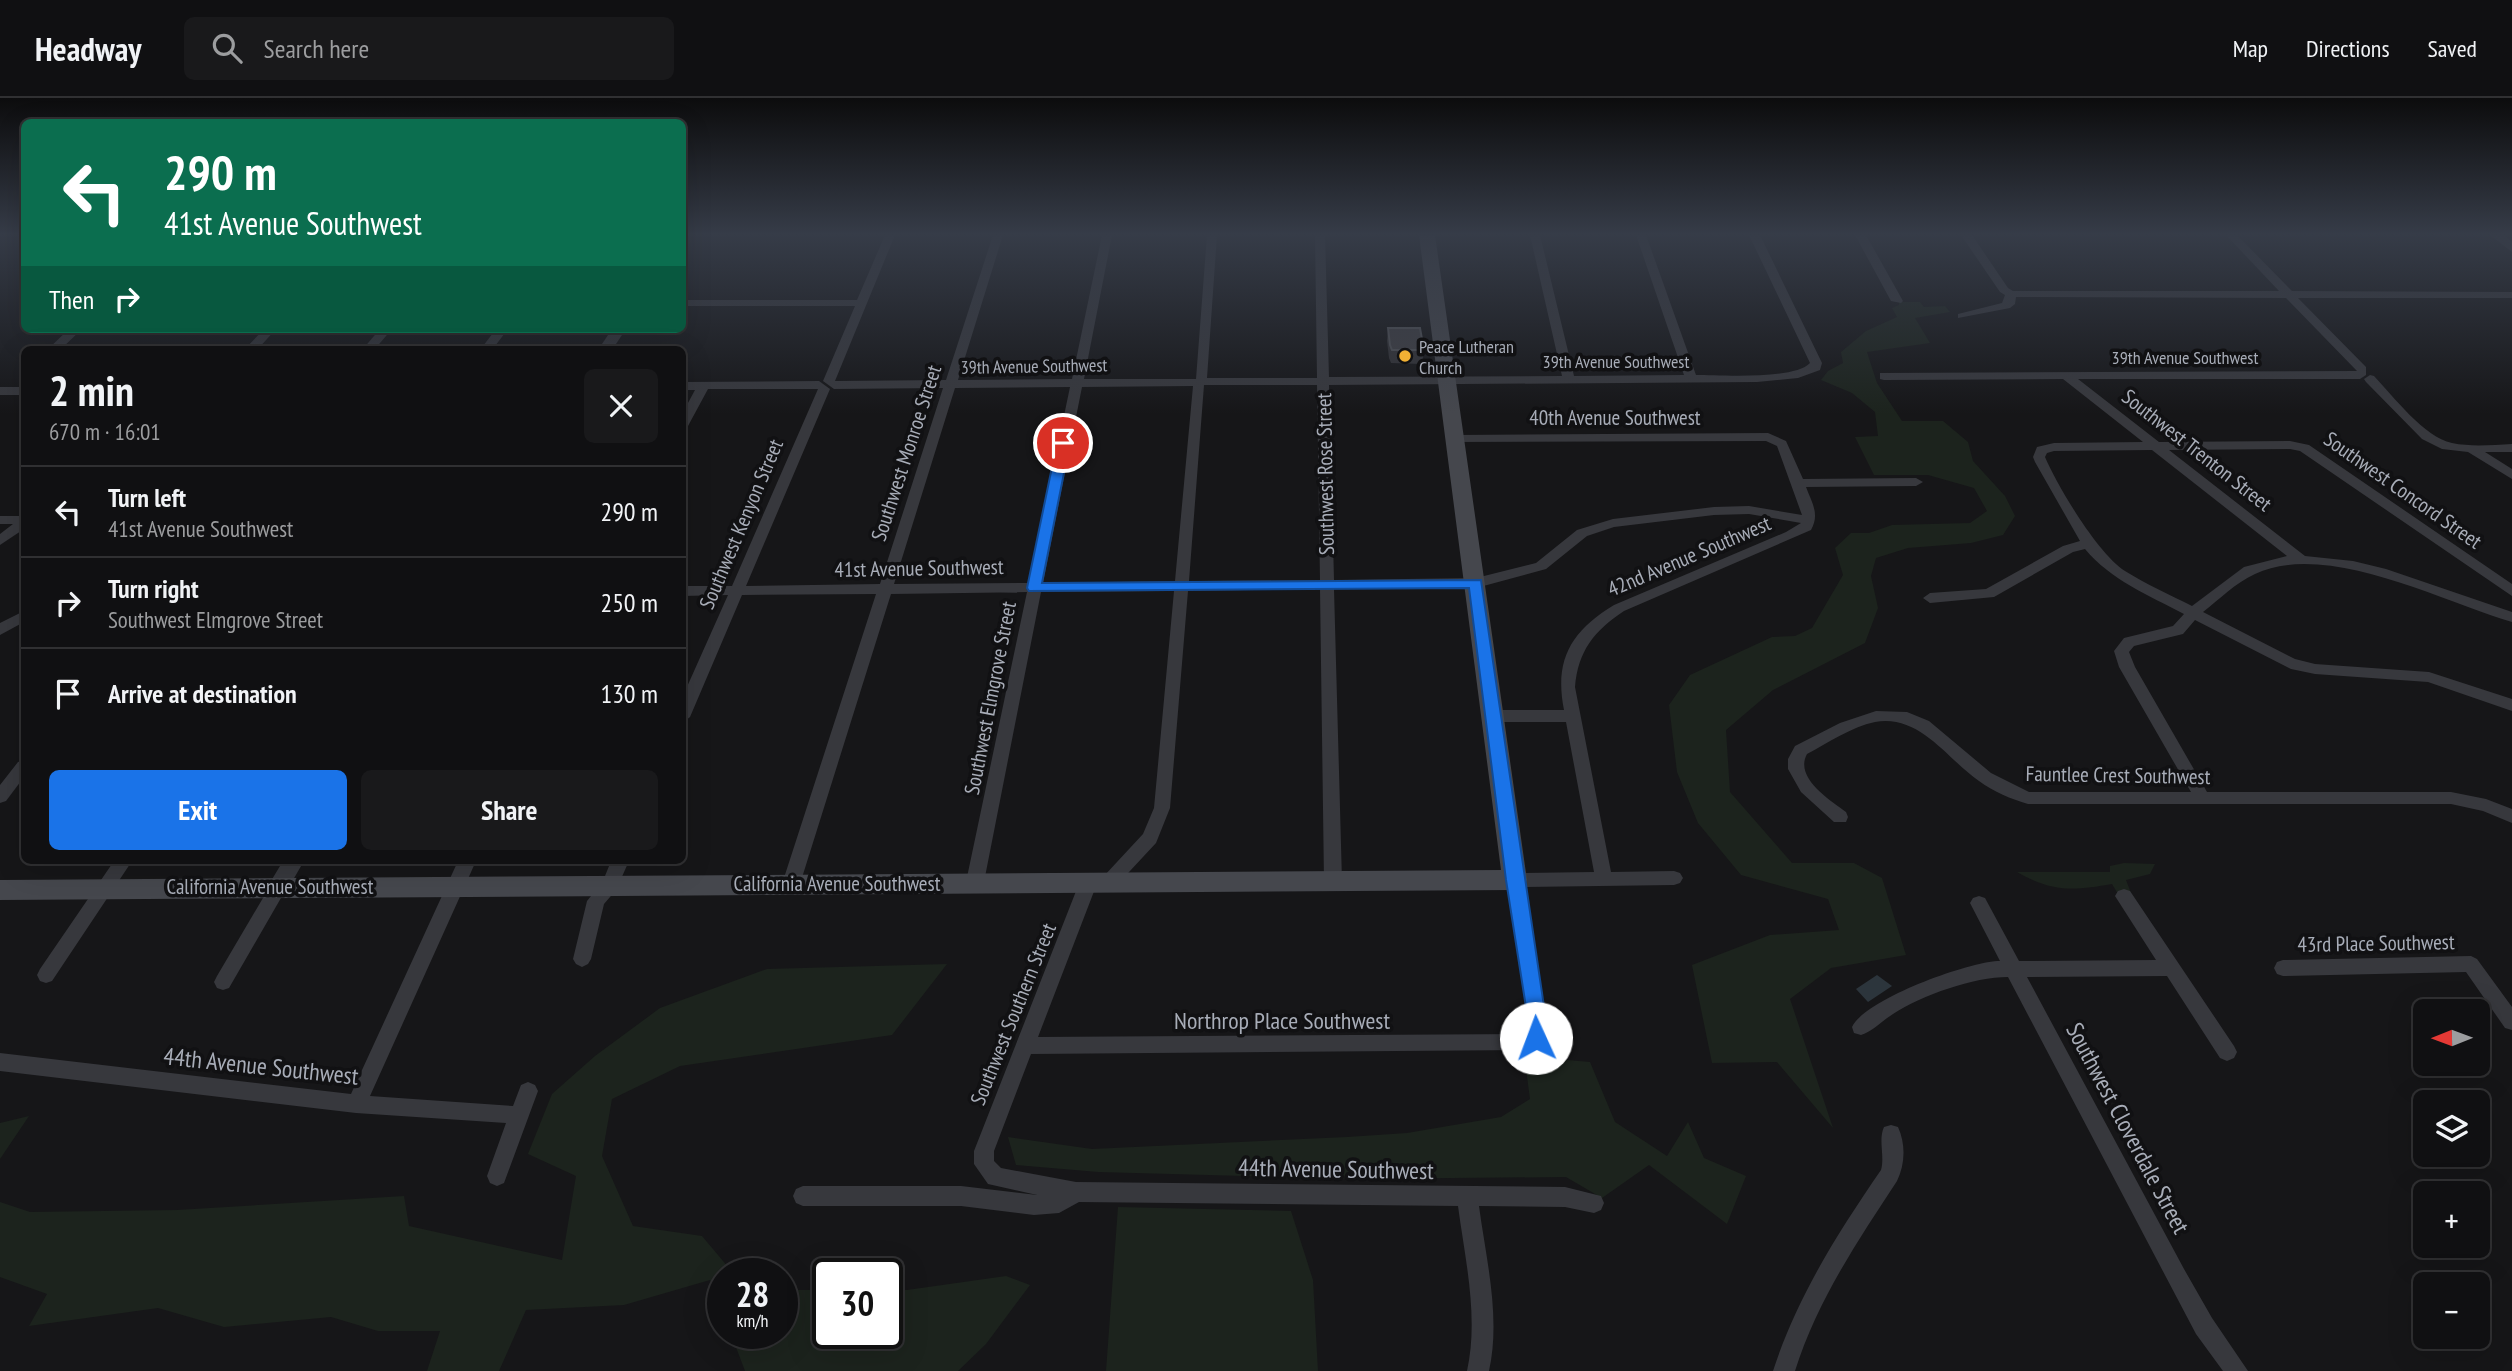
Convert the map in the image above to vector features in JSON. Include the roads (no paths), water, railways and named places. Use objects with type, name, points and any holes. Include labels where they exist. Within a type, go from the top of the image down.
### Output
[{"type":"main road","points":[[1435,294],[1515,880]]},
{"type":"main road","name":"California Avenue Southwest","points":[[0,890],[279,886],[1515,880]]},
{"type":"street","name":"Southwest Kenyon Street","points":[[686,708],[865,294]]},
{"type":"street","name":"Southwest Monroe Street","points":[[791,884],[979,294]]},
{"type":"street","name":"Southwest Elmgrove Street","points":[[975,882],[1094,294]]},
{"type":"street","name":"Southwest Southern Street","points":[[984,1164],[988,1137],[1100,881],[1150,838],[1162,808],[1207,294]]},
{"type":"street","name":"Southwest Rose Street","points":[[1322,294],[1333,881]]},
{"type":"street","points":[[1549,294],[1569,379]]},
{"type":"street","points":[[1662,294],[1691,378]]},
{"type":"street","name":"39th Avenue Southwest","points":[[686,386],[1779,377],[1814,369],[1816,363],[1783,294]]},
{"type":"street","points":[[1894,294],[1898,301]]},
{"type":"street","points":[[1962,316],[2006,306],[2011,294]]},
{"type":"street","points":[[2206,294],[2512,295]]},
{"type":"street","points":[[2288,295],[2426,436],[2447,446],[2471,449],[2512,448]]},
{"type":"street","points":[[686,303],[861,303]]},
{"type":"street","points":[[57,346],[72,333]]},
{"type":"street","points":[[254,346],[266,333]]},
{"type":"street","name":"Southwest Trenton Street","points":[[2065,375],[2302,561]]},
{"type":"street","name":"39th Avenue Southwest","points":[[1884,376],[2364,375]]},
{"type":"street","points":[[4,391],[21,378]]},
{"type":"street","points":[[686,419],[704,386]]},
{"type":"street","name":"40th Avenue Southwest","points":[[1456,439],[1773,438],[1782,444],[1799,483]]},
{"type":"street","name":"Southwest Concord Street","points":[[2155,447],[2290,445],[2304,448],[2512,591]]},
{"type":"street","points":[[2155,447],[2054,447],[2042,450],[2039,457],[2088,543],[2103,561],[2119,574],[2291,664],[2315,669],[2429,677],[2512,705]]},
{"type":"street","points":[[2471,449],[2512,475]]},
{"type":"street","points":[[1809,520],[1809,511],[1799,483],[1916,482]]},
{"type":"street","name":"41st Avenue Southwest","points":[[686,591],[1476,583],[1541,566],[1582,533],[1613,523],[1749,510],[1809,520]]},
{"type":"street","points":[[0,520],[21,522]]},
{"type":"street","name":"42nd Avenue Southwest","points":[[1604,879],[1567,687],[1570,657],[1576,645],[1600,619],[1619,608],[1791,535],[1806,527],[1809,520]]},
{"type":"street","points":[[0,541],[21,524]]},
{"type":"street","points":[[1930,598],[1989,594],[2068,549],[2088,543]]},
{"type":"street","points":[[2202,797],[2127,667],[2121,651],[2129,642],[2178,630],[2193,613],[2247,572],[2273,564],[2302,561],[2369,570],[2512,617]]},
{"type":"street","points":[[0,630],[21,618]]},
{"type":"street","name":"Fauntlee Crest Southwest","points":[[1840,817],[1800,778],[1795,764],[1796,756],[1801,750],[1877,714],[1900,715],[1913,719],[1988,780],[2028,798],[2451,798],[2486,805],[2512,816]]},
{"type":"street","points":[[1494,716],[1572,716]]},
{"type":"street","points":[[0,797],[21,770]]},
{"type":"street","points":[[46,975],[121,864]]},
{"type":"street","points":[[223,982],[292,864]]},
{"type":"street","points":[[356,1104],[466,864]]},
{"type":"street","points":[[582,959],[596,901],[610,885],[619,864]]},
{"type":"street","name":"California Avenue Southwest","points":[[1515,880],[1674,878]]},
{"type":"street","name":"Northrop Place Southwest","points":[[1027,1046],[1523,1043],[1536,1038],[1537,1020],[1515,880]]},
{"type":"street","points":[[2124,896],[2227,1052]]},
{"type":"street","name":"Southwest Cloverdale Street","points":[[1979,904],[2176,1278],[2203,1326],[2237,1371]]},
{"type":"street","name":"43rd Place Southwest","points":[[2283,968],[2471,964],[2512,1022]]},
{"type":"street","points":[[1861,1027],[1888,1007],[1927,988],[1994,969],[2171,968]]},
{"type":"street","name":"44th Avenue Southwest","points":[[0,1062],[356,1104],[517,1115]]},
{"type":"street","points":[[497,1176],[517,1115],[528,1091]]},
{"type":"street","points":[[1784,1371],[1792,1340],[1824,1273],[1890,1174],[1894,1159],[1891,1134]]},
{"type":"street","name":"44th Avenue Southwest","points":[[984,1164],[995,1177],[1076,1192],[1564,1197],[1594,1203]]},
{"type":"street","name":"44th Avenue Southwest","points":[[803,1196],[961,1196],[1034,1205],[1059,1203],[1076,1192]]},
{"type":"street","points":[[1467,1197],[1479,1292],[1482,1362],[1478,1371]]},
{"type":"place","name":"Peace Lutheran Church","points":[[1405,356]]}]
